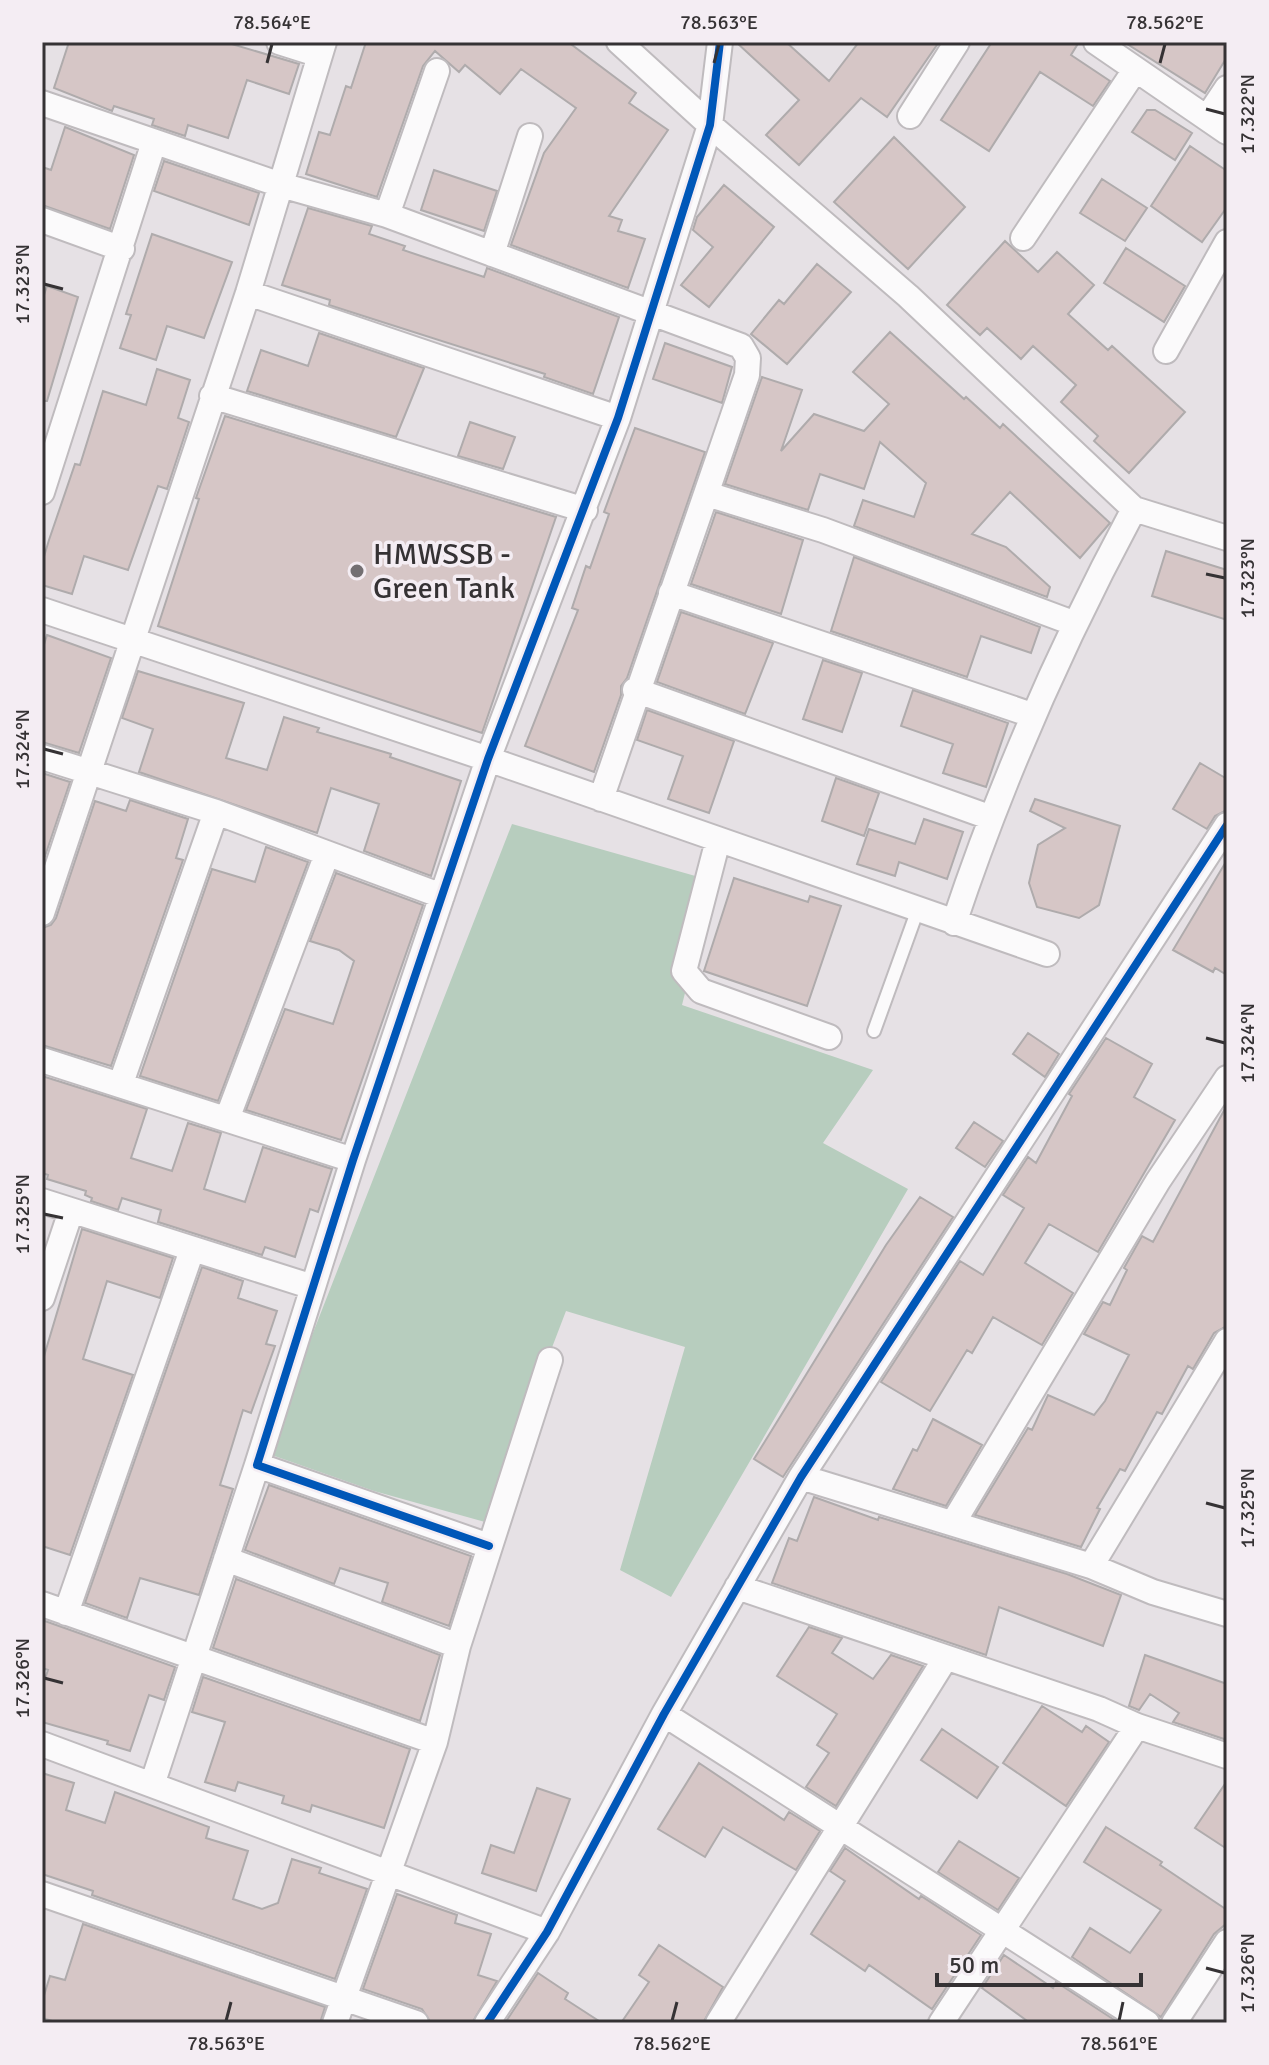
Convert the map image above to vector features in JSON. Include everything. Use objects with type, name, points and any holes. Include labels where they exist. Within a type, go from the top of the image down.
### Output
[{"type":"street","points":[[42,913],[87,773],[135,641],[212,396],[248,293],[322,49],[279,42]]},
{"type":"street","points":[[619,42],[908,296],[1134,509],[1227,538]]},
{"type":"street","points":[[153,1782],[353,1160],[488,759],[618,418],[710,125],[720,42]]},
{"type":"street","points":[[910,116],[957,42]]},
{"type":"street","points":[[1096,42],[1217,125],[1227,88]]},
{"type":"street","points":[[1023,238],[1135,70]]},
{"type":"street","points":[[387,215],[437,71]]},
{"type":"street","points":[[42,103],[281,185],[387,215],[741,346],[748,358],[747,375],[635,690],[601,799]]},
{"type":"street","points":[[492,254],[530,136]]},
{"type":"street","points":[[43,488],[154,142]]},
{"type":"street","points":[[42,220],[122,249]]},
{"type":"street","points":[[1166,351],[1227,242]]},
{"type":"street","points":[[248,293],[618,418]]},
{"type":"street","points":[[212,396],[585,510]]},
{"type":"street","points":[[707,494],[823,530],[1073,623]]},
{"type":"street","points":[[954,923],[989,817],[1032,715],[1073,623],[1134,509]]},
{"type":"street","points":[[671,593],[1032,715]]},
{"type":"street","points":[[42,610],[488,759],[1047,954]]},
{"type":"street","points":[[635,690],[989,817]]},
{"type":"street","points":[[42,757],[216,812],[442,896]]},
{"type":"street","points":[[121,1083],[216,812]]},
{"type":"street","points":[[487,2023],[547,1932],[664,1714],[801,1477],[1227,825]]},
{"type":"street","points":[[718,840],[684,971],[701,991],[829,1037]]},
{"type":"street","points":[[227,1119],[327,854]]},
{"type":"street","points":[[42,1060],[353,1160]]},
{"type":"street","points":[[953,1523],[1158,1181],[1227,1078]]},
{"type":"street","points":[[42,1201],[313,1287]]},
{"type":"street","points":[[42,1298],[71,1211]]},
{"type":"street","points":[[66,1613],[192,1250]]},
{"type":"street","points":[[1091,1566],[1227,1341]]},
{"type":"street","points":[[335,2023],[435,1742],[458,1646],[550,1360]]},
{"type":"street","points":[[257,1465],[489,1546]]},
{"type":"street","points":[[801,1477],[1091,1566],[1153,1592],[1227,1614]]},
{"type":"street","points":[[226,1559],[458,1646]]},
{"type":"street","points":[[737,1587],[1099,1709],[1137,1726],[1227,1756]]},
{"type":"street","points":[[42,1604],[435,1742]]},
{"type":"street","points":[[718,2023],[945,1659]]},
{"type":"street","points":[[664,1714],[1147,2023]]},
{"type":"street","points":[[941,2023],[1137,1726]]},
{"type":"street","points":[[42,1744],[153,1782],[547,1932]]},
{"type":"street","points":[[42,1894],[416,2023]]},
{"type":"street","points":[[1174,2023],[1227,1942]]},
{"type":"lane","points":[[874,1031],[918,909]]},
{"type":"green space","points":[[512,824],[713,881],[682,1005],[873,1070],[823,1143],[908,1189],[671,1597],[620,1570],[685,1347],[566,1311],[485,1522],[374,1491],[266,1453]]},
{"type":"building","points":[[69,42],[225,42],[299,64],[289,94],[247,80],[228,138],[188,125],[185,136],[152,125],[154,119],[114,106],[112,111],[54,88]]},
{"type":"building","points":[[366,42],[568,42],[636,93],[629,103],[668,130],[609,216],[622,220],[618,231],[645,239],[628,288],[511,245],[544,153],[576,108],[521,69],[500,94],[465,65],[459,72],[435,51],[423,66],[377,197],[306,174],[319,132],[330,135],[346,86],[351,88]]},
{"type":"building","points":[[736,42],[786,42],[829,81],[859,42],[939,42],[887,117],[861,98],[799,165],[766,135],[799,100]]},
{"type":"building","points":[[992,42],[1079,42],[1071,55],[1110,81],[1093,106],[1040,72],[989,151],[941,120]]},
{"type":"building","points":[[1124,42],[1227,42],[1227,57],[1205,93]]},
{"type":"building","points":[[1147,110],[1155,110],[1192,133],[1175,160],[1132,132]]},
{"type":"building","points":[[65,127],[134,155],[110,229],[42,205],[42,167],[51,170]]},
{"type":"building","points":[[894,137],[965,207],[908,269],[834,202]]},
{"type":"building","points":[[1190,146],[1227,171],[1227,207],[1202,242],[1151,206]]},
{"type":"building","points":[[164,161],[259,193],[249,225],[154,191]]},
{"type":"building","points":[[434,170],[497,191],[484,231],[421,210]]},
{"type":"building","points":[[1102,179],[1147,208],[1125,241],[1080,213]]},
{"type":"building","points":[[724,185],[774,227],[709,307],[681,285],[713,247],[693,230],[697,217]]},
{"type":"building","points":[[308,208],[372,226],[369,234],[405,246],[403,250],[484,277],[487,268],[619,317],[593,394],[544,377],[545,374],[329,305],[330,300],[282,285]]},
{"type":"building","points":[[152,234],[232,262],[204,338],[167,326],[156,360],[120,348],[131,315],[126,314]]},
{"type":"building","points":[[1005,241],[1038,272],[1057,252],[1094,285],[1068,314],[1108,350],[1112,346],[1185,412],[1129,473],[1094,441],[1098,436],[1061,402],[1076,385],[1033,346],[1021,359],[987,328],[980,335],[947,305]]},
{"type":"building","points":[[1126,248],[1185,286],[1164,322],[1104,283]]},
{"type":"building","points":[[817,264],[851,292],[787,364],[751,334],[779,300],[784,304]]},
{"type":"building","points":[[47,286],[78,297],[47,401],[42,401],[42,301]]},
{"type":"building","points":[[890,332],[964,399],[966,397],[1000,428],[1003,424],[1110,523],[1080,558],[1010,492],[972,534],[1006,547],[1050,587],[1047,597],[854,526],[863,500],[914,517],[926,483],[880,442],[864,489],[820,474],[808,510],[725,484],[762,377],[802,390],[781,451],[814,414],[864,431],[889,404],[853,372]]},
{"type":"building","points":[[319,333],[424,368],[396,437],[247,391],[261,350],[308,366]]},
{"type":"building","points":[[665,343],[732,367],[722,403],[653,379]]},
{"type":"building","points":[[157,369],[190,380],[178,418],[189,422],[167,489],[158,486],[128,570],[84,556],[72,594],[42,585],[42,563],[49,540],[75,464],[80,465],[103,391],[146,405]]},
{"type":"building","name":"HMWSSB - Green Tank","points":[[225,416],[556,517],[482,733],[158,626],[199,499],[196,498]]},
{"type":"building","points":[[470,422],[515,437],[503,469],[458,456]]},
{"type":"building","points":[[635,428],[705,452],[627,678],[621,686],[621,695],[594,772],[525,746],[578,610],[572,608],[609,514],[604,512]]},
{"type":"building","points":[[716,512],[803,540],[781,614],[691,584]]},
{"type":"building","points":[[1166,551],[1227,570],[1227,620],[1152,596]]},
{"type":"building","points":[[854,557],[1040,627],[1031,653],[981,636],[967,677],[831,631]]},
{"type":"building","points":[[681,612],[773,643],[745,714],[657,682]]},
{"type":"building","points":[[47,635],[111,658],[79,753],[42,742],[42,651]]},
{"type":"building","points":[[823,660],[862,673],[842,732],[803,719]]},
{"type":"building","points":[[138,671],[244,703],[226,758],[267,770],[284,717],[319,728],[317,732],[391,754],[390,757],[461,781],[431,876],[364,851],[379,804],[331,788],[317,833],[139,772],[153,729],[122,718]]},
{"type":"building","points":[[913,690],[1008,723],[986,787],[943,773],[953,744],[901,726]]},
{"type":"building","points":[[647,710],[734,741],[709,813],[668,799],[683,756],[637,740]]},
{"type":"building","points":[[1200,763],[1227,779],[1227,810],[1215,816],[1207,829],[1173,809]]},
{"type":"building","points":[[42,773],[70,782],[42,865]]},
{"type":"building","points":[[836,778],[879,793],[864,836],[822,821]]},
{"type":"building","points":[[1035,799],[1120,826],[1099,905],[1079,918],[1037,907],[1029,883],[1038,845],[1065,828],[1030,811]]},
{"type":"building","points":[[130,800],[188,819],[176,858],[183,860],[111,1066],[42,1045],[42,928],[51,925],[56,918],[95,801],[126,811]]},
{"type":"building","points":[[924,819],[963,832],[947,879],[899,862],[895,876],[857,864],[869,829],[915,844]]},
{"type":"building","points":[[266,847],[308,862],[218,1101],[140,1076],[212,869],[255,882]]},
{"type":"building","points":[[1227,860],[1227,975],[1215,968],[1213,972],[1173,950]]},
{"type":"building","points":[[336,873],[423,905],[341,1140],[246,1110],[285,1009],[333,1024],[354,961],[339,950],[310,941]]},
{"type":"building","points":[[734,878],[808,902],[810,896],[841,906],[807,1006],[704,971]]},
{"type":"building","points":[[1028,1033],[1059,1054],[1045,1077],[1013,1054]]},
{"type":"building","points":[[1106,1038],[1152,1064],[1134,1097],[1175,1120],[1098,1252],[1049,1224],[1025,1263],[1073,1293],[1042,1345],[993,1317],[972,1353],[967,1350],[930,1411],[881,1382],[960,1261],[983,1275],[1024,1208],[1003,1195],[1028,1157],[1036,1163],[1072,1096],[1069,1094]]},
{"type":"building","points":[[42,1076],[147,1109],[131,1158],[172,1171],[188,1123],[221,1133],[204,1189],[245,1202],[263,1147],[332,1169],[318,1212],[310,1209],[295,1257],[265,1247],[262,1255],[158,1222],[161,1210],[122,1198],[118,1210],[91,1201],[92,1198],[85,1195],[86,1191],[47,1179],[48,1175],[42,1173]]},
{"type":"building","points":[[1227,1105],[1227,1326],[1214,1333],[1193,1369],[1188,1366],[1162,1414],[1157,1412],[1125,1471],[1120,1469],[1097,1508],[1100,1509],[1081,1547],[975,1515],[1028,1428],[1032,1430],[1048,1395],[1094,1415],[1105,1401],[1129,1355],[1084,1334],[1103,1302],[1110,1305],[1127,1270],[1124,1268],[1142,1236],[1153,1242]]},
{"type":"building","points":[[974,1122],[1003,1141],[985,1167],[956,1148]]},
{"type":"building","points":[[920,1197],[953,1217],[783,1477],[754,1459],[886,1245]]},
{"type":"building","points":[[82,1229],[173,1258],[160,1298],[107,1281],[83,1359],[133,1375],[70,1555],[42,1546],[42,1363]]},
{"type":"building","points":[[202,1267],[243,1281],[238,1298],[277,1311],[266,1344],[275,1346],[251,1413],[243,1410],[220,1485],[233,1489],[199,1595],[140,1578],[127,1618],[85,1603]]},
{"type":"building","points":[[933,1419],[982,1445],[946,1506],[893,1489],[913,1449],[917,1451]]},
{"type":"building","points":[[269,1485],[471,1556],[449,1626],[382,1602],[388,1583],[340,1568],[334,1584],[245,1550]]},
{"type":"building","points":[[814,1497],[878,1520],[879,1517],[1067,1574],[1121,1595],[1103,1646],[999,1607],[986,1655],[772,1583],[789,1538],[797,1541]]},
{"type":"building","points":[[236,1579],[440,1655],[420,1721],[213,1648]]},
{"type":"building","points":[[42,1620],[175,1667],[164,1700],[149,1695],[130,1751],[107,1744],[108,1741],[42,1722],[42,1688],[48,1670],[42,1668]]},
{"type":"building","points":[[809,1627],[842,1638],[832,1653],[873,1679],[891,1655],[923,1666],[836,1806],[806,1787],[829,1753],[817,1745],[837,1714],[777,1676]]},
{"type":"building","points":[[1145,1655],[1227,1684],[1227,1740],[1173,1722],[1179,1713],[1150,1694],[1139,1710],[1129,1706]]},
{"type":"building","points":[[203,1677],[410,1749],[384,1828],[312,1805],[310,1812],[282,1803],[284,1796],[238,1782],[235,1791],[205,1782],[225,1722],[192,1712]]},
{"type":"building","points":[[1042,1706],[1082,1732],[1086,1726],[1109,1742],[1066,1806],[1003,1763]]},
{"type":"building","points":[[942,1729],[998,1767],[977,1798],[921,1760]]},
{"type":"building","points":[[699,1763],[784,1820],[789,1812],[820,1831],[796,1870],[723,1827],[705,1857],[658,1829]]},
{"type":"building","points":[[42,1773],[74,1783],[66,1810],[105,1823],[115,1792],[209,1827],[206,1838],[248,1851],[233,1899],[262,1909],[278,1903],[292,1859],[321,1868],[319,1873],[367,1889],[335,1979],[92,1895],[93,1891],[42,1874]]},
{"type":"building","points":[[1227,1781],[1227,1849],[1195,1828]]},
{"type":"building","points":[[537,1788],[570,1799],[536,1891],[482,1873],[491,1845],[514,1853]]},
{"type":"building","points":[[1106,1827],[1162,1862],[1160,1865],[1227,1910],[1227,1923],[1214,1934],[1161,2017],[1072,1957],[1090,1928],[1130,1953],[1161,1910],[1084,1862]]},
{"type":"building","points":[[959,1841],[1019,1878],[998,1910],[938,1872]]},
{"type":"building","points":[[845,1848],[919,1899],[921,1896],[981,1935],[932,2009],[869,1965],[865,1971],[811,1934],[845,1881],[830,1871]]},
{"type":"building","points":[[397,1894],[457,1915],[455,1923],[491,1934],[478,1975],[497,1981],[472,2023],[431,2023],[422,2009],[363,1989]]},
{"type":"building","points":[[83,1924],[325,2007],[320,2023],[59,2023],[42,2018],[42,2002],[50,1976],[65,1980]]},
{"type":"building","points":[[659,1945],[723,1987],[703,2023],[621,2023],[649,1982],[639,1975]]},
{"type":"building","points":[[1004,1955],[1053,1988],[1056,1982],[1119,2023],[1030,2023],[982,1988]]},
{"type":"building","points":[[538,1973],[568,1993],[565,1999],[602,2023],[505,2023]]},
{"type":"cycle path","points":[[489,1546],[257,1465],[353,1160],[488,759],[618,418],[710,125],[720,42]]},
{"type":"cycle path","points":[[487,2023],[547,1932],[664,1714],[801,1477],[1227,825]]},
{"type":"place","name":"HMWSSB - Green Tank","points":[[357,571]]}]
